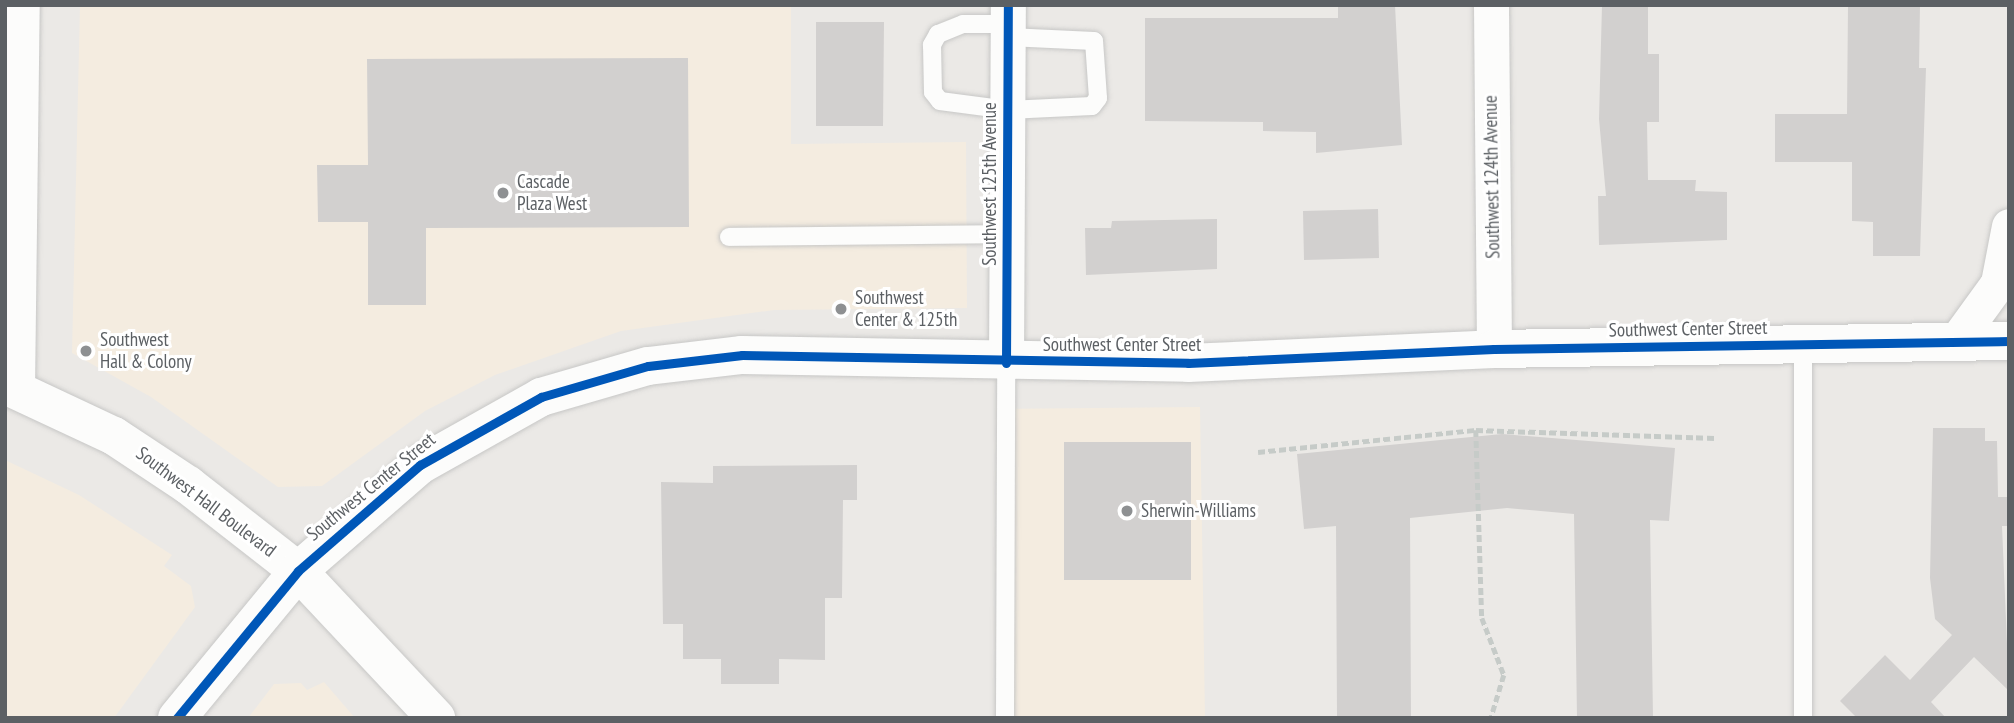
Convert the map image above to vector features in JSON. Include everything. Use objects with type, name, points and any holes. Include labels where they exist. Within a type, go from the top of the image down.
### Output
[{"type":"street","points":[[11,388],[22,5]]},
{"type":"street","name":"Southwest 124th Avenue","points":[[1491,5],[1494,349]]},
{"type":"street","name":"Southwest 125th Avenue","points":[[1006,363],[1008,22]]},
{"type":"street","points":[[1956,341],[1998,283],[2009,226]]},
{"type":"street","name":"Southwest Center Street","points":[[177,718],[298,571],[454,443],[518,407],[601,377],[742,355],[1006,363],[1188,363],[1494,349],[2009,341]]},
{"type":"street","name":"Southwest Hall Boulevard","points":[[11,388],[139,451],[298,571],[436,718]]},
{"type":"lane","points":[[1008,22],[1086,36],[1098,50],[1101,89],[1092,107],[1008,110],[940,101],[933,92],[932,45],[947,27],[1008,22]]},
{"type":"lane","points":[[729,237],[1008,234]]},
{"type":"lane","points":[[1803,345],[1803,718]]},
{"type":"lane","points":[[1005,718],[1006,363]]},
{"type":"path","points":[[1476,430],[1482,618],[1504,675],[1491,718]]},
{"type":"path","points":[[1258,452],[1476,430],[1715,438]]},
{"type":"shaded area","points":[[80,5],[791,5],[791,144],[966,142],[967,308],[774,310],[621,331],[495,375],[425,411],[322,486],[278,487],[151,397],[72,353]]},
{"type":"shaded area","points":[[1200,407],[1205,718],[1001,718],[1000,409]]},
{"type":"shaded area","points":[[5,460],[79,495],[172,555],[164,566],[191,586],[195,607],[114,718],[5,718]]},
{"type":"shaded area","points":[[324,682],[355,718],[248,718],[274,684],[301,683],[307,690]]},
{"type":"building","points":[[1338,5],[1395,5],[1402,145],[1316,153],[1316,132],[1263,131],[1263,122],[1145,121],[1145,18],[1338,18]]},
{"type":"building","points":[[1602,5],[1648,5],[1648,54],[1659,54],[1659,122],[1647,122],[1648,180],[1696,180],[1695,191],[1727,192],[1727,240],[1599,245],[1598,196],[1606,196],[1599,119]]},
{"type":"building","points":[[1848,5],[1920,5],[1919,68],[1926,68],[1920,256],[1873,256],[1873,222],[1852,221],[1852,162],[1775,162],[1775,114],[1847,114]]},
{"type":"building","points":[[816,22],[884,22],[883,126],[816,126]]},
{"type":"building","name":"Cascade Plaza West","points":[[688,58],[689,227],[426,228],[426,305],[368,305],[368,222],[318,222],[317,165],[368,165],[367,59]]},
{"type":"building","points":[[1378,209],[1379,258],[1304,260],[1303,211]]},
{"type":"building","points":[[1217,219],[1217,269],[1086,275],[1085,228],[1111,228],[1112,221]]},
{"type":"building","points":[[1933,428],[1985,428],[1985,441],[1997,441],[1998,497],[2008,497],[2008,526],[2002,526],[2009,691],[1974,657],[1931,702],[1946,718],[1857,718],[1840,701],[1885,655],[1910,680],[1952,635],[1935,619],[1930,578]]},
{"type":"building","points":[[1502,434],[1675,448],[1669,521],[1650,520],[1653,718],[1577,718],[1574,514],[1507,508],[1410,518],[1411,718],[1337,718],[1336,526],[1304,529],[1297,454]]},
{"type":"building","name":"Sherwin-Williams","points":[[1064,442],[1191,442],[1191,580],[1064,580]]},
{"type":"building","points":[[857,465],[857,500],[843,500],[842,598],[825,598],[825,660],[779,659],[779,684],[721,684],[721,659],[683,659],[683,624],[663,624],[661,482],[713,483],[713,466]]},
{"type":"cycle path","points":[[1006,363],[1008,5]]},
{"type":"cycle path","points":[[177,718],[298,571],[420,465],[541,397],[648,366],[742,355],[1188,363],[1494,349],[2009,341]]},
{"type":"place","name":"Cascade Plaza West","points":[[503,193]]},
{"type":"place","name":"Southwest Center & 125th","points":[[841,309]]},
{"type":"place","name":"Southwest Hall & Colony","points":[[86,351]]},
{"type":"place","name":"Sherwin-Williams","points":[[1127,511]]}]
